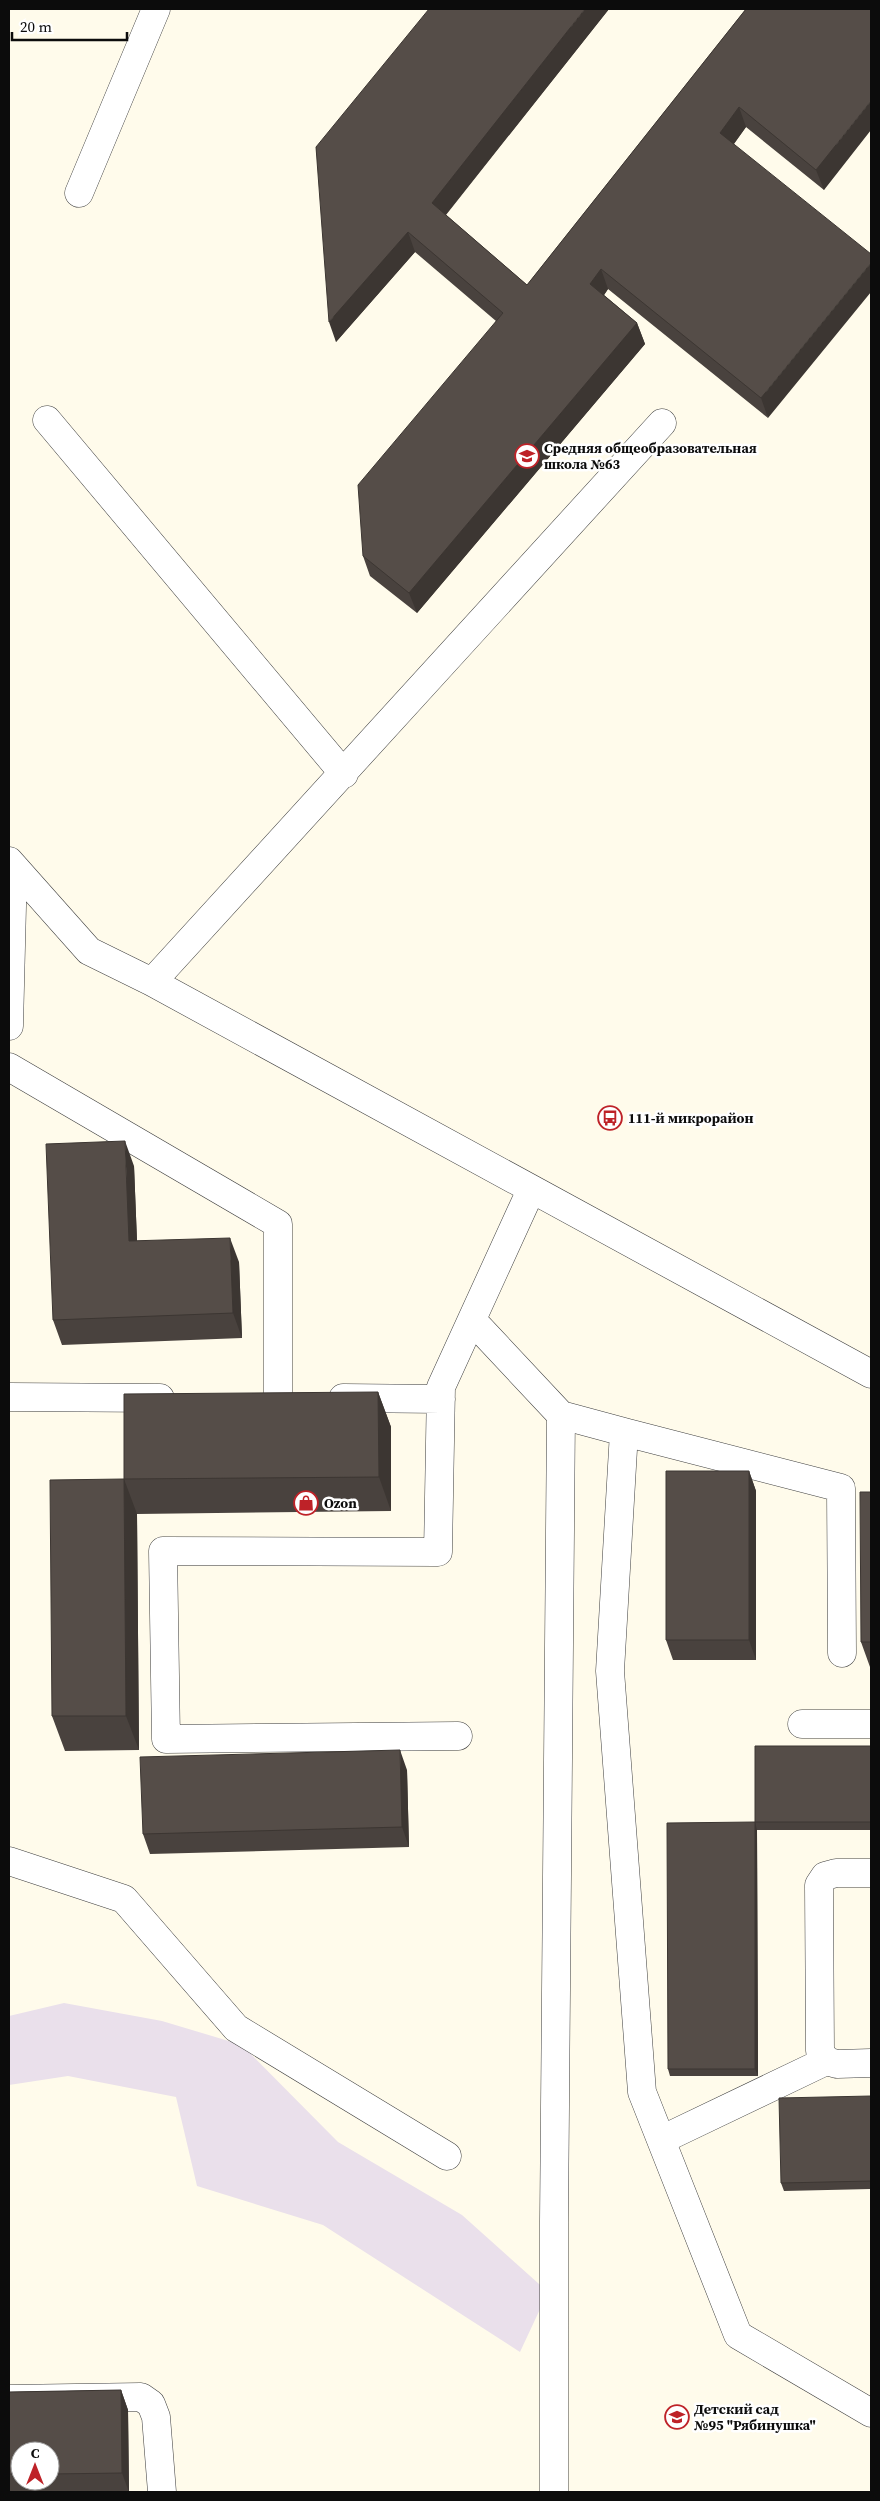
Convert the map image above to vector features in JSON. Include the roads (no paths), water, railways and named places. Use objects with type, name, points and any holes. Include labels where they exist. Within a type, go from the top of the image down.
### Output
[{"type":"street","points":[[79,193],[156,9]]},
{"type":"street","points":[[47,420],[344,774]]},
{"type":"street","points":[[152,982],[344,774],[662,423]]},
{"type":"street","points":[[11,863],[89,951],[152,982],[871,1374]]},
{"type":"street","points":[[9,1026],[11,863]]},
{"type":"street","points":[[9,1067],[278,1224],[278,1398]]},
{"type":"street","points":[[458,1736],[166,1739],[162,1551],[438,1552],[441,1386],[531,1190]]},
{"type":"street","points":[[472,1320],[561,1416],[841,1488],[842,1653]]},
{"type":"street","points":[[9,1397],[188,1398]]},
{"type":"street","points":[[248,1398],[441,1399]]},
{"type":"street","points":[[554,2492],[554,2212],[561,1416]]},
{"type":"street","points":[[624,1432],[610,1671],[642,2092],[738,2335],[871,2413]]},
{"type":"street","points":[[802,1724],[871,1724]]},
{"type":"street","points":[[9,1861],[124,1899],[236,2028],[447,2156]]},
{"type":"street","points":[[826,2061],[820,2051],[820,1886],[825,1876],[836,1873],[871,1873]]},
{"type":"street","points":[[661,2140],[826,2061],[837,2064],[871,2063]]},
{"type":"street","points":[[9,2399],[141,2397],[151,2404],[156,2417],[162,2492]]},
{"type":"place","name":"Средняя общеобразовательная школа №63","points":[[527,456]]},
{"type":"place","name":"111-й микрорайон","points":[[610,1118]]},
{"type":"place","name":"Ozon","points":[[306,1503]]},
{"type":"place","name":"Детский сад №95 \"Рябинушка\"","points":[[677,2417]]}]
